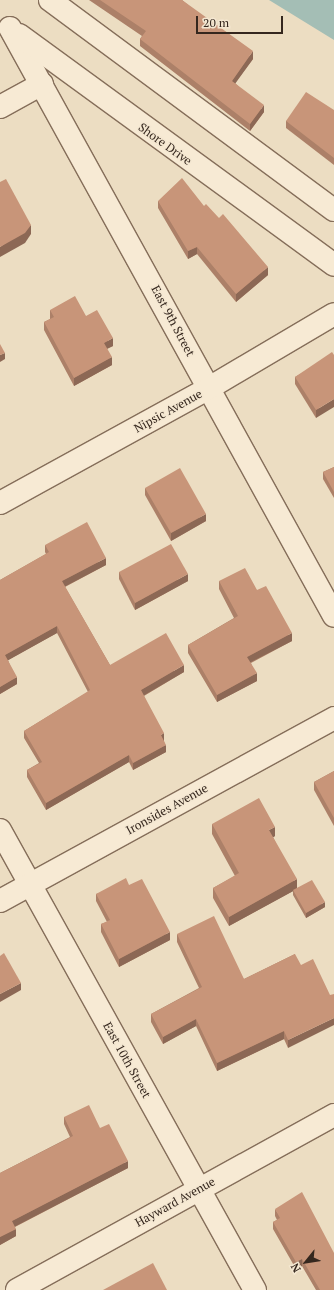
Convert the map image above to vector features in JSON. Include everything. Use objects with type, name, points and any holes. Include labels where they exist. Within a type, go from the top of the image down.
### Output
[{"type":"street","points":[[50,0],[334,210]]},
{"type":"street","name":"East 9th Street","points":[[5,23],[42,84],[334,616]]},
{"type":"street","name":"Shore Drive","points":[[5,23],[74,78],[334,265]]},
{"type":"street","points":[[0,107],[42,84]]},
{"type":"street","name":"Nipsic Avenue","points":[[0,503],[209,388],[334,314]]},
{"type":"street","name":"Ironsides Avenue","points":[[0,901],[334,718]]},
{"type":"street","name":"East 10th Street","points":[[0,830],[255,1290]]},
{"type":"street","name":"Hayward Avenue","points":[[17,1290],[334,1115]]},
{"type":"water","points":[[269,0],[334,0],[334,40]]},
{"type":"building","points":[[100,0],[182,0],[253,51],[232,81],[264,105],[250,124],[140,39],[146,31]]},
{"type":"building","points":[[306,92],[334,110],[334,158],[286,121]]},
{"type":"building","points":[[182,178],[204,206],[206,204],[219,218],[223,214],[268,267],[236,294],[197,247],[188,251],[158,201]]},
{"type":"building","points":[[6,179],[31,225],[25,233],[0,247],[0,182]]},
{"type":"building","points":[[75,296],[86,316],[97,310],[113,338],[104,343],[112,357],[74,378],[44,322],[54,317],[50,310]]},
{"type":"building","points":[[0,344],[5,353],[0,355]]},
{"type":"building","points":[[332,352],[334,355],[334,399],[316,410],[295,377]]},
{"type":"building","points":[[334,467],[334,492],[323,472]]},
{"type":"building","points":[[180,468],[206,514],[171,533],[145,488]]},
{"type":"building","points":[[87,522],[106,558],[62,581],[110,665],[166,633],[184,665],[141,690],[164,733],[161,735],[166,745],[133,763],[129,755],[46,803],[27,770],[42,762],[24,731],[90,690],[57,626],[5,655],[17,677],[0,687],[0,580],[49,552],[45,545]]},
{"type":"building","points":[[171,544],[188,574],[135,603],[119,572]]},
{"type":"building","points":[[245,568],[257,590],[266,586],[292,633],[247,657],[257,673],[217,695],[188,645],[238,616],[219,581]]},
{"type":"building","points":[[334,771],[334,818],[314,782]]},
{"type":"building","points":[[259,798],[275,827],[269,830],[297,879],[229,917],[213,888],[239,873],[212,824]]},
{"type":"building","points":[[126,878],[129,885],[142,879],[170,932],[119,959],[101,924],[110,920],[96,894]]},
{"type":"building","points":[[312,880],[325,902],[306,913],[293,890]]},
{"type":"building","points":[[214,916],[244,979],[295,954],[301,965],[313,959],[330,995],[334,994],[334,1018],[288,1040],[284,1031],[217,1063],[196,1019],[163,1037],[151,1014],[202,987],[177,934]]},
{"type":"building","points":[[4,953],[21,983],[0,994],[0,956]]},
{"type":"building","points":[[89,1105],[100,1128],[109,1124],[128,1161],[12,1221],[16,1229],[0,1237],[0,1173],[73,1136],[64,1117]]},
{"type":"building","points":[[302,1192],[334,1253],[334,1290],[320,1290],[302,1259],[296,1262],[273,1222],[280,1218],[275,1209]]},
{"type":"building","points":[[153,1263],[167,1290],[103,1290]]}]
